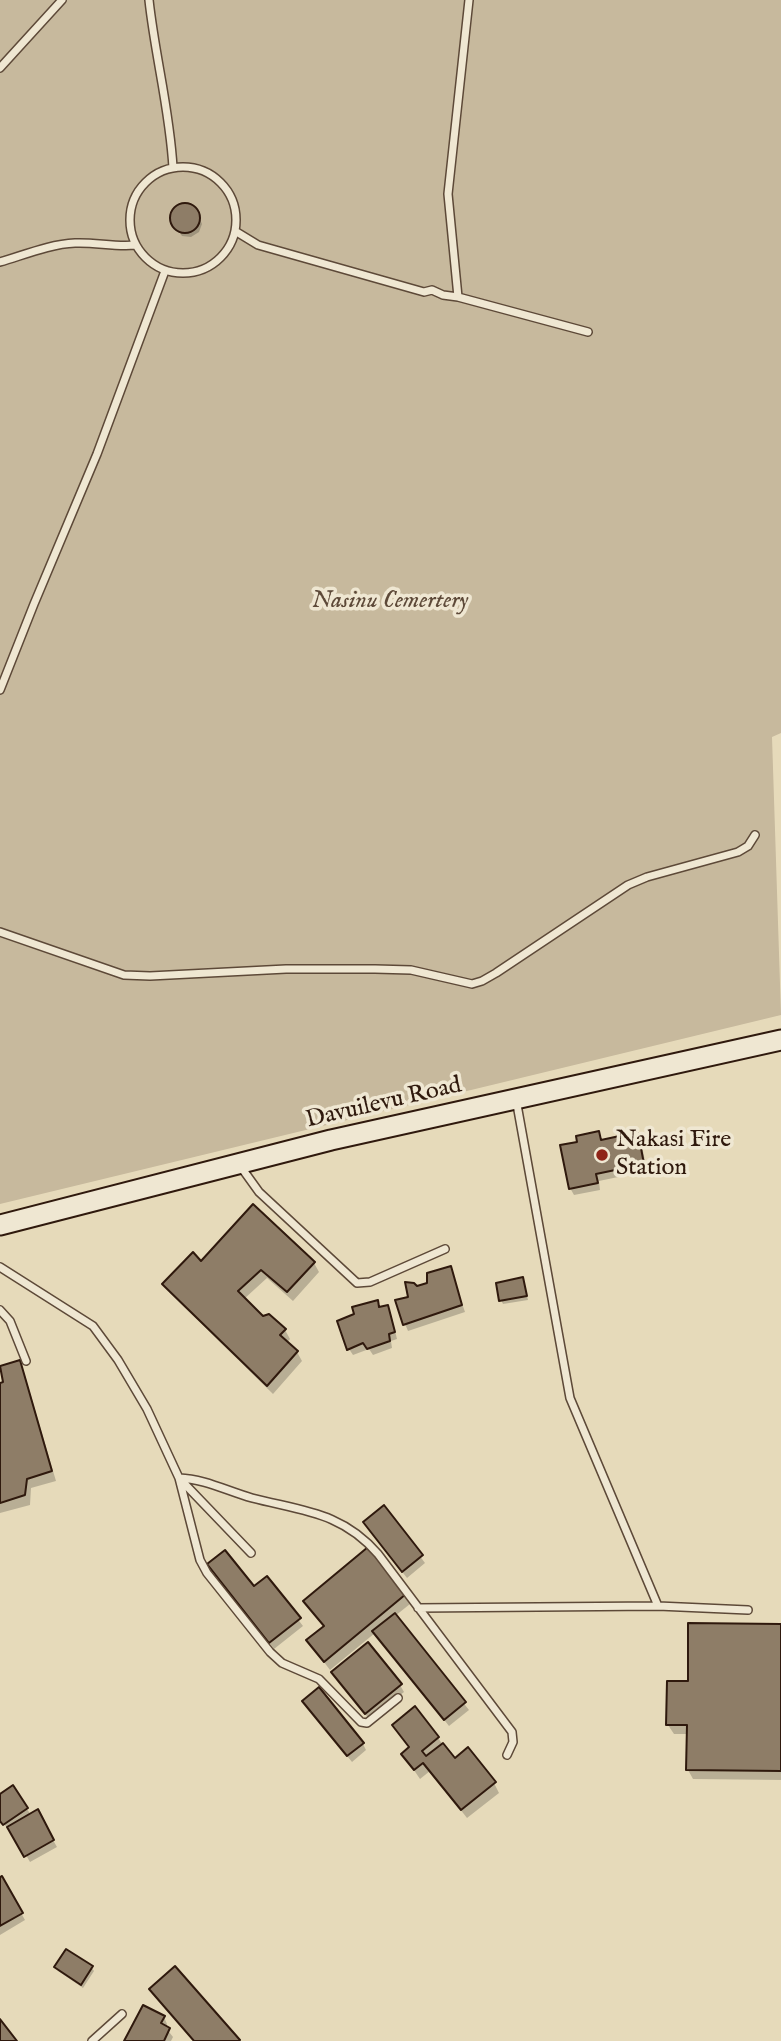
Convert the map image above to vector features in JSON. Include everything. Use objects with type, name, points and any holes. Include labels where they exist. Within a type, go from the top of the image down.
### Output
[{"type":"street","name":"Davuilevu Road","points":[[0,1225],[331,1140],[781,1040]]},
{"type":"lane","points":[[0,68],[62,0]]},
{"type":"lane","points":[[149,0],[156,56],[169,116],[173,168]]},
{"type":"lane","points":[[458,297],[448,194],[469,0]]},
{"type":"lane","points":[[173,168],[197,169],[212,175],[224,186],[235,207],[235,231],[224,254],[203,270],[191,274],[165,271],[147,261],[135,245],[130,228],[133,201],[149,179],[173,168]]},
{"type":"lane","points":[[235,231],[258,245],[284,253],[415,290],[432,290],[588,332]]},
{"type":"lane","points":[[0,262],[71,243],[135,245]]},
{"type":"lane","points":[[0,690],[38,592],[97,454],[165,271]]},
{"type":"lane","points":[[0,932],[124,975],[286,969],[374,969],[411,970],[472,984],[496,973],[628,885],[647,877],[738,852],[748,846],[755,835]]},
{"type":"lane","points":[[516,1099],[570,1398],[658,1606]]},
{"type":"lane","points":[[238,1164],[259,1192],[358,1283],[370,1282],[445,1249]]},
{"type":"lane","points":[[0,1267],[93,1326],[118,1360],[147,1409],[179,1478],[200,1560],[207,1573],[270,1652],[282,1663],[318,1679],[361,1722],[367,1723],[398,1698]]},
{"type":"lane","points":[[0,1310],[10,1321],[26,1360]]},
{"type":"lane","points":[[179,1478],[251,1553]]},
{"type":"lane","points":[[179,1478],[205,1482],[250,1497],[317,1513],[346,1525],[369,1543],[512,1732],[513,1742],[507,1755]]},
{"type":"lane","points":[[418,1608],[658,1606],[748,1610]]},
{"type":"lane","points":[[92,2041],[122,2014]]},
{"type":"green space","name":"Nasinu Cemertery","points":[[0,0],[781,0],[781,733],[772,737],[781,1015],[0,1204]]},
{"type":"building","points":[[185,203],[196,207],[200,218],[196,229],[185,233],[174,229],[170,218],[174,207]]},
{"type":"building","name":"Nakasi Fire Station","points":[[599,1131],[601,1140],[638,1132],[644,1164],[596,1174],[598,1183],[569,1189],[560,1145],[577,1142],[576,1136]]},
{"type":"building","points":[[253,1204],[315,1262],[287,1292],[261,1270],[238,1291],[263,1316],[269,1314],[286,1329],[280,1335],[298,1351],[267,1386],[162,1284],[193,1252],[201,1261]]},
{"type":"building","points":[[451,1266],[462,1305],[403,1325],[395,1300],[408,1297],[405,1282],[417,1286],[427,1283],[427,1273]]},
{"type":"building","points":[[523,1277],[527,1296],[499,1301],[496,1283]]},
{"type":"building","points":[[378,1300],[379,1307],[388,1305],[395,1332],[389,1334],[390,1341],[367,1349],[363,1343],[347,1350],[337,1321],[354,1314],[352,1307]]},
{"type":"building","points":[[20,1360],[52,1471],[27,1479],[25,1495],[0,1503],[0,1383],[3,1382],[0,1366]]},
{"type":"building","points":[[384,1505],[423,1555],[402,1572],[363,1522]]},
{"type":"building","points":[[368,1547],[406,1594],[324,1662],[306,1640],[324,1626],[303,1601]]},
{"type":"building","points":[[225,1550],[254,1586],[267,1576],[301,1618],[269,1643],[207,1564]]},
{"type":"building","points":[[395,1613],[466,1702],[444,1720],[372,1631]]},
{"type":"building","points":[[688,1623],[781,1624],[781,1771],[686,1770],[687,1725],[666,1725],[667,1681],[688,1681]]},
{"type":"building","points":[[368,1642],[402,1684],[365,1714],[331,1672]]},
{"type":"building","points":[[319,1687],[364,1743],[347,1756],[302,1701]]},
{"type":"building","points":[[415,1706],[439,1737],[422,1751],[426,1756],[443,1743],[455,1758],[468,1747],[496,1782],[461,1810],[423,1763],[414,1770],[401,1754],[409,1747],[392,1725]]},
{"type":"building","points":[[13,1785],[28,1808],[3,1825],[0,1821],[0,1794]]},
{"type":"building","points":[[38,1809],[54,1840],[24,1857],[7,1827]]},
{"type":"building","points":[[2,1876],[23,1913],[0,1926],[0,1877]]},
{"type":"building","points":[[66,1949],[93,1966],[81,1985],[54,1967]]},
{"type":"building","points":[[175,1966],[239,2041],[194,2041],[149,1989]]},
{"type":"building","points":[[143,2005],[165,2016],[161,2023],[170,2028],[164,2041],[124,2041]]},
{"type":"building","points":[[0,2019],[17,2041],[0,2041]]},
{"type":"place","name":"Nakasi Fire Station","points":[[602,1155]]}]
